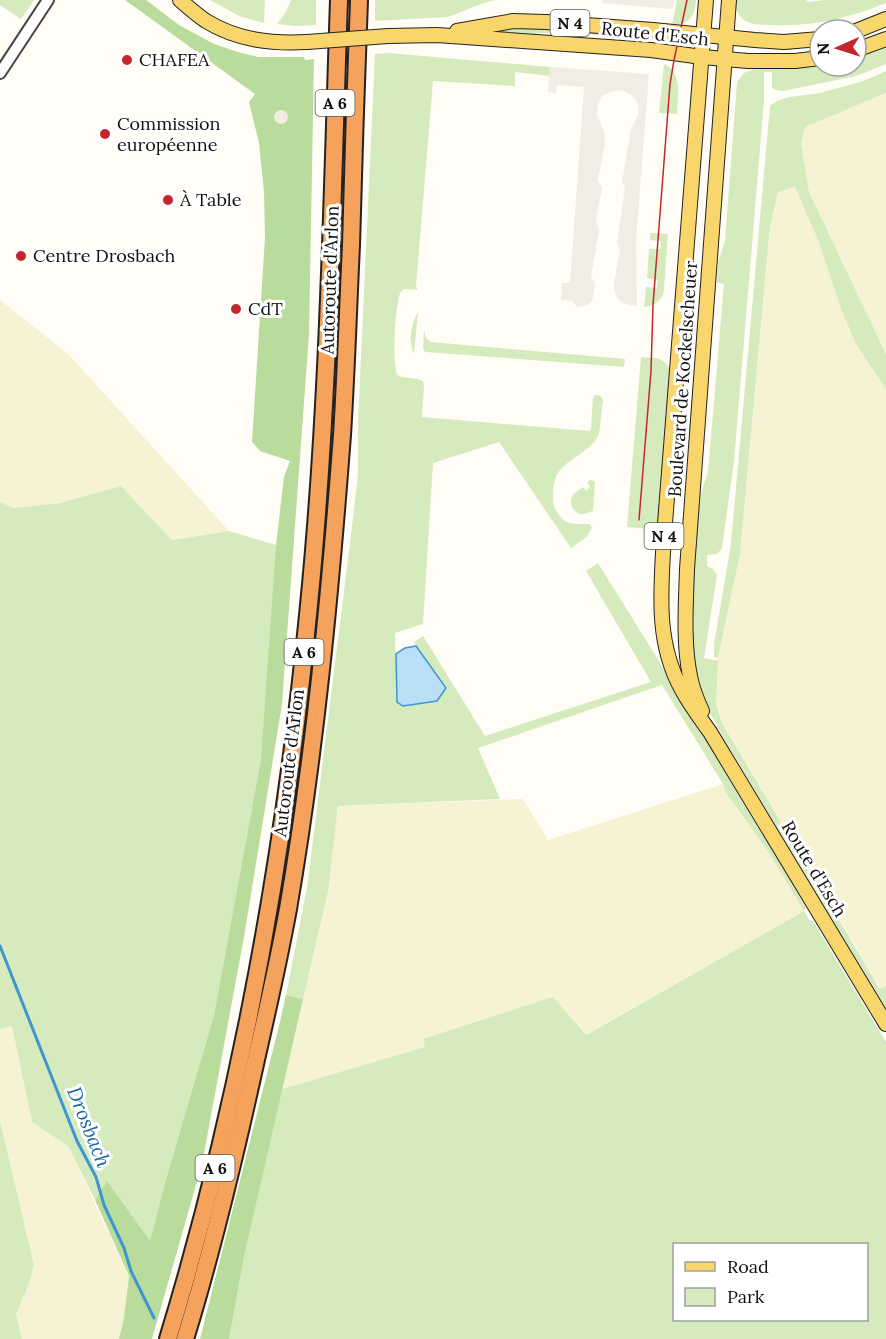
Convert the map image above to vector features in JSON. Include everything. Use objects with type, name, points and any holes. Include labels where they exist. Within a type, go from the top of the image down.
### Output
[{"type":"highway","name":"Autoroute d'Arlon","points":[[168,1339],[192,1258],[221,1143],[254,995],[274,880],[296,724],[310,601],[323,421],[339,0]]},
{"type":"highway","name":"Autoroute d'Arlon","points":[[186,1339],[237,1146],[264,1026],[302,820],[328,603],[343,424],[359,0]]},
{"type":"main road","name":"Route d'Esch","points":[[180,0],[205,20],[226,31],[263,41],[284,43],[437,34],[651,50],[724,59],[808,59]]},
{"type":"main road","name":"Boulevard de Kockelscheuer","points":[[706,0],[661,600],[664,637],[672,669],[692,708],[711,732]]},
{"type":"main road","name":"Boulevard de Kockelscheuer","points":[[711,732],[690,676],[686,610],[691,512],[729,0]]},
{"type":"main road","points":[[868,27],[886,20]]},
{"type":"main road","name":"Route d'Esch","points":[[437,34],[513,21],[784,42],[808,40]]},
{"type":"main road","points":[[868,46],[886,39]]},
{"type":"main road","name":"Route d'Esch","points":[[711,732],[886,1024]]},
{"type":"street","points":[[0,73],[48,0]]},
{"type":"shaded area","points":[[602,0],[674,0],[673,9],[602,3]]},
{"type":"shaded area","points":[[550,67],[649,74],[636,239],[637,306],[625,304],[618,299],[614,291],[614,283],[620,250],[617,243],[625,188],[622,182],[631,129],[638,115],[637,101],[624,91],[616,90],[603,95],[598,104],[597,116],[604,131],[605,143],[598,180],[602,188],[596,220],[599,231],[591,276],[595,284],[591,302],[577,307],[572,301],[561,300],[562,283],[570,283],[584,87],[557,85],[556,93],[548,92]]},
{"type":"shaded area","points":[[886,93],[886,354],[809,192],[801,143],[804,127]]},
{"type":"shaded area","points":[[278,110],[284,110],[288,117],[284,124],[278,124],[274,120],[274,114]]},
{"type":"shaded area","points":[[795,187],[818,240],[841,309],[856,344],[886,389],[886,986],[881,989],[722,723],[716,704],[718,658],[740,554],[770,226],[778,192]]},
{"type":"shaded area","points":[[0,300],[69,355],[229,531],[172,540],[121,486],[60,503],[14,508],[0,502]]},
{"type":"shaded area","points":[[723,784],[726,793],[769,853],[804,911],[585,1035],[423,1039],[426,1047],[282,1089],[328,892],[338,806],[523,799],[548,840]]},
{"type":"shaded area","points":[[12,1026],[32,1122],[68,1146],[129,1276],[119,1339],[22,1339],[16,1314],[29,1284],[34,1265],[0,1121],[0,1029]]},
{"type":"green space","points":[[0,0],[34,0],[21,19],[0,5]]},
{"type":"green space","points":[[125,0],[146,0],[179,25],[214,44],[238,52],[258,57],[314,59],[309,334],[282,704],[244,937],[202,1164],[152,1339],[119,1339],[129,1276],[95,1200],[107,1181],[150,1241],[214,1015],[261,760],[276,545],[284,477],[290,461],[260,451],[252,442],[265,237],[264,192],[259,143],[249,102],[255,94]]},
{"type":"green space","points":[[210,0],[265,0],[264,23],[239,16]]},
{"type":"green space","points":[[291,0],[316,0],[316,25],[277,24]]},
{"type":"green space","points":[[375,0],[496,0],[447,17],[375,21]]},
{"type":"green space","points":[[677,0],[696,0],[690,18],[678,25],[672,25]]},
{"type":"green space","points":[[734,0],[806,0],[808,2],[886,0],[886,3],[838,18],[808,18],[808,24],[801,25],[754,24],[744,20],[737,11]]},
{"type":"green space","points":[[524,27],[644,35],[644,39],[563,32],[499,33],[498,29]]},
{"type":"green space","points":[[886,44],[886,64],[868,71],[868,51]]},
{"type":"green space","points":[[388,53],[550,67],[550,76],[515,72],[515,86],[433,81],[416,287],[418,290],[404,289],[400,293],[395,334],[397,375],[423,381],[422,417],[589,431],[593,398],[595,395],[601,396],[603,400],[599,434],[591,446],[562,468],[554,484],[554,506],[562,519],[570,523],[589,524],[592,527],[587,537],[571,548],[499,442],[433,463],[423,624],[395,633],[397,702],[446,688],[414,642],[423,636],[485,736],[651,682],[586,571],[598,563],[723,764],[806,908],[804,911],[769,853],[726,793],[723,784],[662,685],[478,748],[500,799],[338,806],[328,892],[303,999],[286,995],[307,888],[358,474],[358,422],[375,54]]},
{"type":"green space","points":[[664,64],[670,68],[677,79],[677,114],[659,113]]},
{"type":"green space","points":[[808,65],[808,78],[846,78],[783,91],[772,87],[772,72],[764,72],[764,100],[734,461],[722,548],[717,554],[707,555],[707,566],[717,575],[704,658],[718,661],[716,704],[722,723],[880,989],[886,986],[886,1008],[726,742],[698,691],[693,670],[691,621],[699,500],[708,472],[724,284],[717,283],[718,262],[725,241],[737,82],[744,73],[757,68]]},
{"type":"green space","points":[[886,71],[886,93],[805,127],[801,143],[809,192],[886,354],[886,389],[856,344],[841,309],[818,240],[795,187],[778,192],[770,226],[740,554],[718,658],[714,657],[714,644],[731,544],[770,106],[787,98],[845,86]]},
{"type":"green space","points":[[650,233],[668,234],[664,289],[658,302],[644,307],[646,287],[657,288],[658,280],[647,278],[649,249],[660,249],[661,241],[650,240]]},
{"type":"green space","points":[[418,312],[414,354],[411,333]]},
{"type":"green space","points":[[424,330],[426,338],[431,342],[625,359],[624,367],[426,352],[423,348]]},
{"type":"green space","points":[[641,357],[662,360],[671,372],[660,530],[627,527]]},
{"type":"green space","points":[[595,481],[593,511],[581,514],[573,509],[571,500],[574,494],[583,487],[586,491],[590,487],[587,482]]},
{"type":"green space","points":[[121,486],[172,540],[229,531],[276,545],[268,726],[214,1015],[150,1242],[107,1182],[95,1200],[68,1146],[32,1122],[12,1026],[0,1029],[0,502],[14,508],[60,503]]},
{"type":"green space","points":[[804,911],[809,920],[813,921],[886,1042],[886,1339],[229,1339],[244,1257],[282,1089],[425,1047],[423,1039],[553,997],[586,1035]]},
{"type":"green space","points":[[286,995],[303,999],[244,1257],[229,1339],[200,1339],[279,1026]]},
{"type":"green space","points":[[0,1121],[34,1265],[29,1284],[16,1314],[22,1339],[0,1339]]},
{"type":"water","points":[[416,646],[446,688],[437,701],[403,706],[397,702],[396,654],[405,648]]},
{"type":"waterway","name":"Drosbach","points":[[0,946],[77,1141],[96,1177],[104,1205],[124,1248],[131,1271],[154,1318]]},
{"type":"tram line","points":[[639,520],[670,84],[687,0]]},
{"type":"place","name":"CHAFEA","points":[[127,60]]},
{"type":"place","name":"Commission européenne","points":[[105,134]]},
{"type":"place","name":"À Table","points":[[168,200]]},
{"type":"place","name":"Centre Drosbach","points":[[21,256]]},
{"type":"place","name":"CdT","points":[[236,309]]}]
